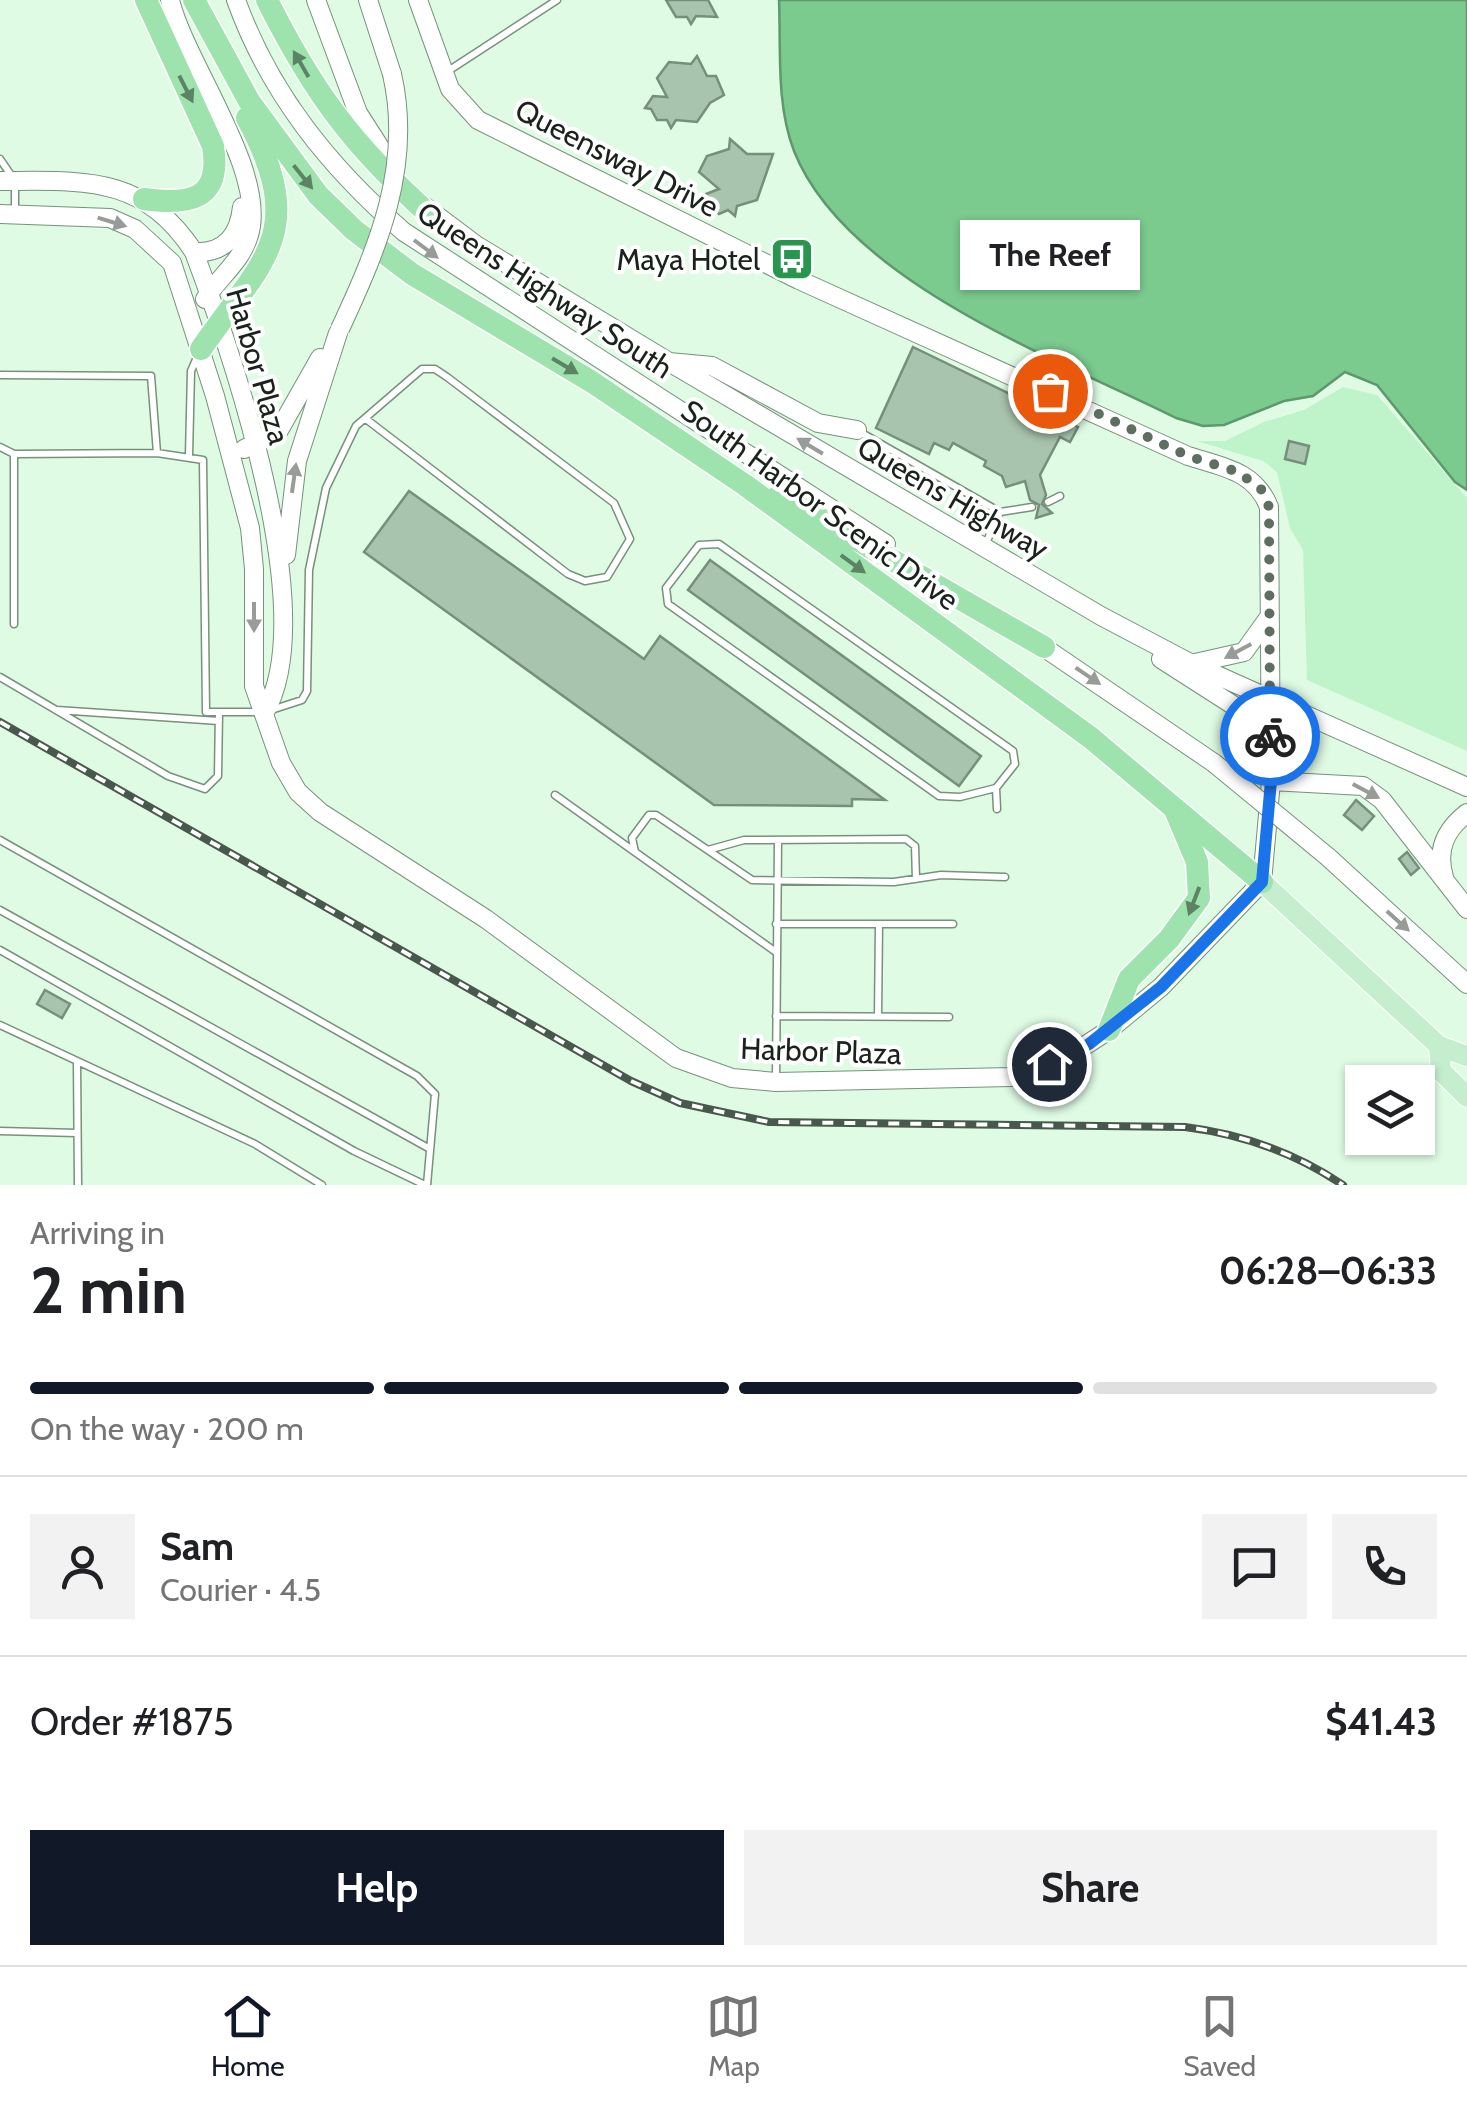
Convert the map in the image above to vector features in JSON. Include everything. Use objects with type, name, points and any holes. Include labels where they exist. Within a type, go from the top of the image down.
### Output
[{"type":"highway","points":[[144,199],[171,203],[196,198],[213,178],[216,165],[213,146],[146,0]]},
{"type":"highway","points":[[267,0],[318,93],[344,131],[432,217]]},
{"type":"highway","points":[[196,2],[221,69],[255,132],[275,209],[270,254],[201,349]]},
{"type":"highway","name":"South Harbor Scenic Drive","points":[[196,2],[249,101],[318,195],[354,230],[412,274],[660,426],[1091,738],[1262,882]]},
{"type":"highway","points":[[660,426],[1044,646]]},
{"type":"highway","points":[[1109,1030],[1130,979],[1170,939],[1199,898],[1197,862],[1175,810]]},
{"type":"main road","points":[[170,0],[224,120],[250,203],[250,234],[235,262],[192,318]]},
{"type":"main road","name":"Queens Highway South","points":[[236,0],[302,127],[351,187],[441,260],[1044,646],[1214,762],[1328,858],[1467,984]]},
{"type":"main road","points":[[316,0],[358,113],[378,148],[432,217]]},
{"type":"main road","points":[[282,610],[297,461],[339,331],[392,200],[399,144],[392,74],[368,0]]},
{"type":"main road","name":"Queensway Drive","points":[[418,0],[445,74],[466,112],[799,280],[1188,456],[1253,480],[1269,507],[1270,699]]},
{"type":"main road","points":[[194,252],[211,252],[235,235],[242,209],[242,172]]},
{"type":"main road","name":"Harbor Plaza","points":[[8,182],[88,182],[144,199],[177,226],[194,252],[209,292],[276,532],[282,610],[279,687],[265,712]]},
{"type":"main road","name":"Harbor Plaza","points":[[8,214],[110,218],[134,230],[172,263],[192,318],[250,528],[254,686],[281,763],[298,792],[320,812],[486,919],[676,1058],[732,1078],[776,1082],[1011,1077],[1069,1056],[1109,1030],[1161,987],[1262,882]]},
{"type":"main road","name":"Queens Highway","points":[[432,217],[1039,581],[1192,664],[1467,787]]},
{"type":"main road","points":[[231,452],[271,439],[286,422],[339,331]]},
{"type":"main road","points":[[669,362],[712,366],[818,423],[857,430]]},
{"type":"main road","points":[[1039,581],[1239,709],[1270,738]]},
{"type":"main road","points":[[1192,664],[1244,652],[1269,617]]},
{"type":"main road","points":[[1262,882],[1271,781],[1270,699]]},
{"type":"main road","points":[[1271,781],[1363,786],[1382,800],[1467,908]]},
{"type":"main road","points":[[1444,879],[1439,862],[1442,841],[1467,813]]},
{"type":"main road","name":"South Harbor Scenic Drive","points":[[1262,882],[1439,1046],[1467,1056]]},
{"type":"main road","name":"South Harbor Scenic Drive","points":[[1439,1046],[1441,1071],[1467,1097]]},
{"type":"lane","points":[[445,74],[558,0]]},
{"type":"lane","points":[[0,159],[8,182],[8,214]]},
{"type":"lane","points":[[190,454],[191,371],[201,349]]},
{"type":"lane","points":[[0,447],[14,454],[190,454],[204,460],[206,712],[265,712],[289,707],[306,691],[309,570],[326,488],[344,444],[366,419],[412,374],[435,370],[614,503],[630,539],[620,560],[607,577],[585,581],[568,574],[366,419]]},
{"type":"lane","points":[[0,375],[150,376],[157,453]]},
{"type":"lane","points":[[857,430],[1000,512],[1032,506]]},
{"type":"lane","points":[[14,454],[14,624]]},
{"type":"lane","points":[[1048,502],[1060,496]]},
{"type":"lane","points":[[984,550],[1000,512]]},
{"type":"lane","points":[[996,788],[960,797],[939,796],[668,604],[666,588],[699,545],[719,544],[1013,751],[1015,764],[996,788],[997,809]]},
{"type":"lane","points":[[0,677],[168,776],[205,790],[218,776],[219,712]]},
{"type":"lane","points":[[56,710],[219,721]]},
{"type":"lane","points":[[555,795],[776,952]]},
{"type":"lane","points":[[636,852],[632,838],[649,815],[656,815],[752,880],[1006,877]]},
{"type":"lane","points":[[708,850],[744,840],[906,839],[915,846],[916,878]]},
{"type":"lane","points":[[0,840],[416,1076],[435,1094],[426,1185],[354,1151],[0,950]]},
{"type":"lane","points":[[776,1082],[778,840]]},
{"type":"lane","points":[[0,910],[430,1149]]},
{"type":"lane","points":[[776,924],[952,924]]},
{"type":"lane","points":[[878,1016],[879,924]]},
{"type":"lane","points":[[776,1016],[949,1017]]},
{"type":"lane","points":[[0,1025],[255,1144],[322,1185]]},
{"type":"lane","points":[[77,1061],[78,1185]]},
{"type":"lane","points":[[0,1131],[78,1133]]},
{"type":"shaded area","points":[[779,0],[1467,0],[1467,490],[1455,482],[1377,385],[1345,372],[1313,396],[1284,401],[1224,425],[1203,426],[1176,418],[1017,342],[960,312],[907,277],[859,240],[821,198],[794,151],[782,96]]},
{"type":"shaded area","points":[[1343,387],[1377,395],[1467,498],[1467,751],[1307,680],[1303,550],[1290,528],[1277,472],[1263,461],[1197,441],[1225,441],[1264,422],[1304,410]]},
{"type":"building","points":[[666,0],[708,0],[717,17],[696,16],[691,24],[687,17],[676,17]]},
{"type":"building","points":[[697,56],[707,76],[716,76],[724,95],[710,103],[697,122],[676,120],[671,128],[667,120],[657,120],[651,109],[645,108],[653,96],[667,97],[657,78],[669,62],[691,64]]},
{"type":"building","points":[[730,139],[747,154],[773,154],[757,200],[737,206],[735,216],[728,210],[719,214],[704,201],[706,194],[719,189],[699,172],[707,156],[729,149]]},
{"type":"building","points":[[913,347],[1078,427],[1070,442],[1060,437],[1040,475],[1046,495],[1042,504],[1052,513],[1036,518],[1039,505],[1030,500],[1025,481],[1006,487],[1002,476],[984,466],[986,461],[953,443],[949,450],[934,443],[929,454],[876,428]]},
{"type":"building","points":[[1289,441],[1309,446],[1305,464],[1285,459]]},
{"type":"building","points":[[409,491],[644,659],[660,636],[885,800],[852,799],[852,806],[714,805],[364,552]]},
{"type":"building","points":[[710,560],[981,756],[959,786],[688,590]]},
{"type":"building","points":[[1356,800],[1374,816],[1362,830],[1344,815]]},
{"type":"building","points":[[1407,852],[1419,868],[1411,875],[1399,859]]},
{"type":"building","points":[[45,990],[70,1004],[62,1018],[37,1004]]},
{"type":"railway","points":[[0,722],[631,1081],[680,1103],[769,1122],[1185,1127],[1267,1147],[1306,1163],[1343,1185]]},
{"type":"way so far","points":[[1050,391],[1188,456],[1238,472],[1262,490],[1269,507],[1270,736]]},
{"type":"place","name":"Maya Hotel","points":[[792,259]]},
{"type":"place","name":"The Reef","points":[[1050,391]]},
{"type":"route","points":[[1049,1064],[1089,1044],[1161,987],[1262,882],[1271,781],[1270,736]]}]
